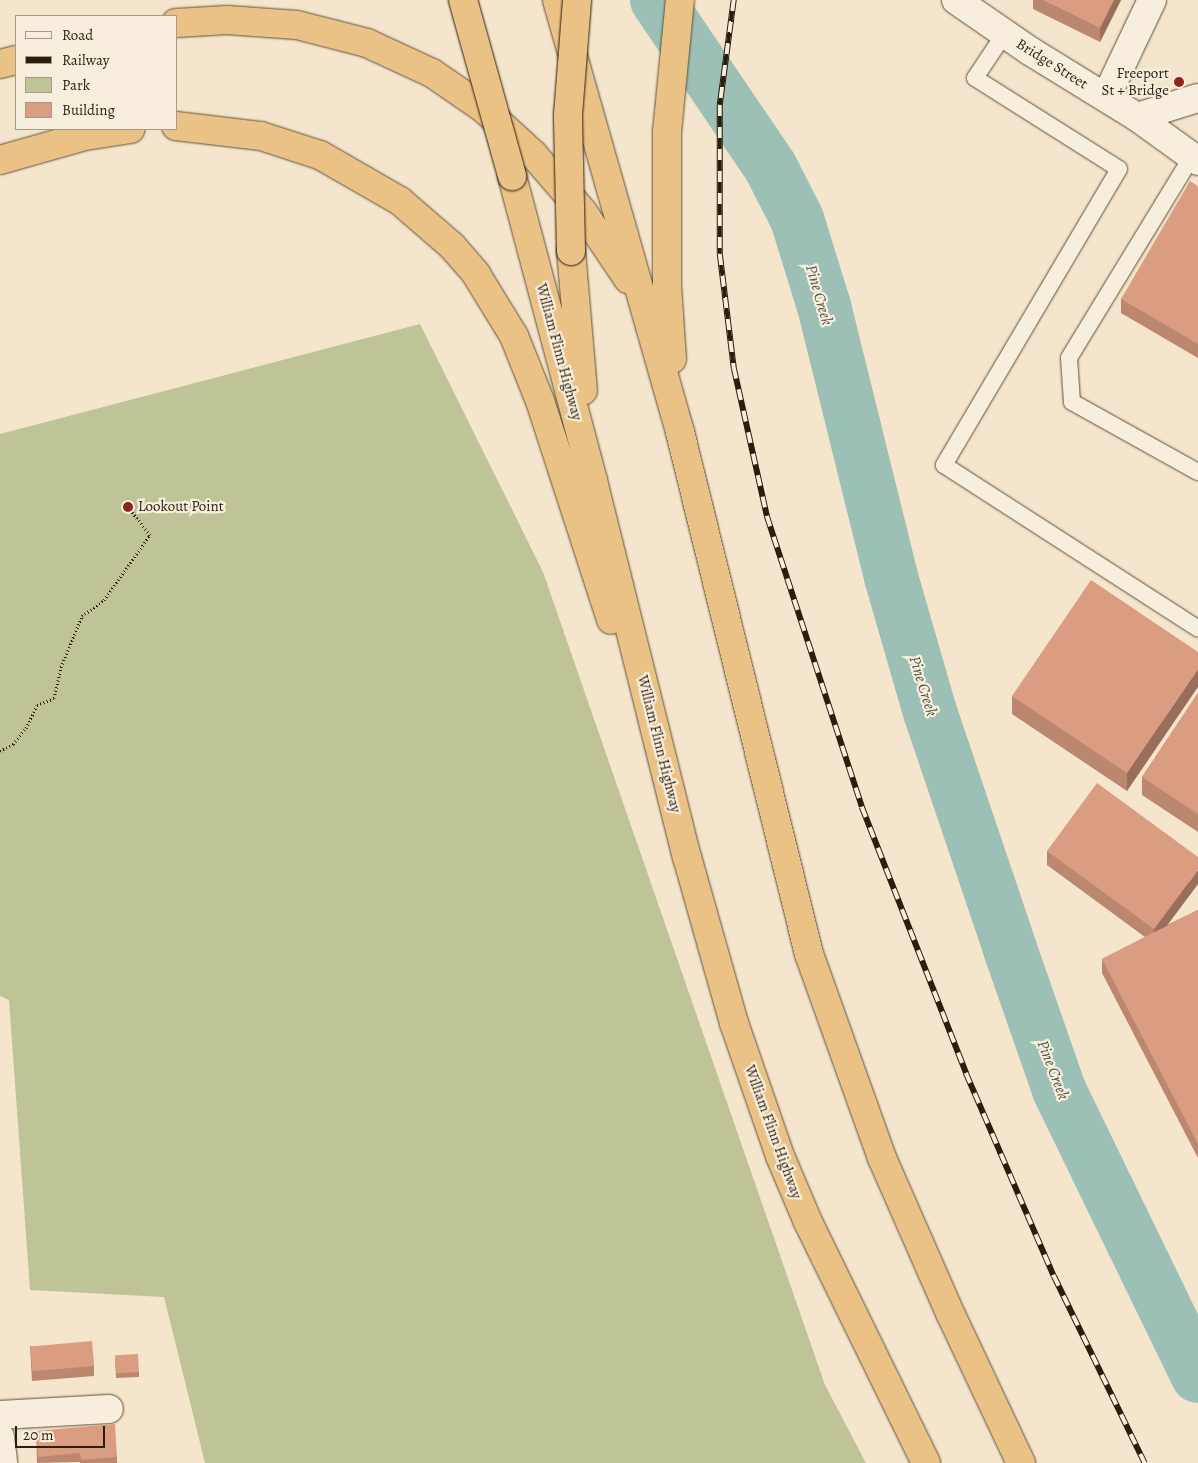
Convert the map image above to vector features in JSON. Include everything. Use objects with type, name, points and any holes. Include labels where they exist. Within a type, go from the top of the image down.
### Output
[{"type":"highway","name":"William Flinn Highway","points":[[463,0],[593,481],[687,857],[734,1023],[780,1156],[834,1280],[926,1463]]},
{"type":"highway","points":[[557,0],[680,432],[809,954],[882,1158],[950,1315],[1021,1463]]},
{"type":"highway","points":[[577,0],[568,114],[571,251],[593,481]]},
{"type":"highway","points":[[680,0],[667,132],[666,208],[667,296],[680,432]]},
{"type":"highway","points":[[178,23],[260,21],[332,33],[401,57],[457,88],[533,154],[583,212],[628,279],[653,335]]},
{"type":"highway","points":[[0,64],[15,60]]},
{"type":"highway","points":[[178,126],[261,136],[320,155],[346,168],[426,222],[476,274],[514,336],[529,370],[687,857]]},
{"type":"highway","points":[[0,160],[85,136],[124,130]]},
{"type":"street","name":"Bridge Street","points":[[956,0],[1005,34],[1137,117],[1195,159]]},
{"type":"street","points":[[1106,97],[1152,0]]},
{"type":"street","points":[[1137,117],[1198,98]]},
{"type":"street","points":[[0,1415],[109,1408]]},
{"type":"street","points":[[0,1436],[3,1463]]},
{"type":"lane","points":[[1005,34],[975,78],[1119,169],[944,465],[1198,629]]},
{"type":"lane","points":[[1195,159],[1069,358],[1072,402],[1198,472]]},
{"type":"path","points":[[0,752],[13,744],[26,728],[37,705],[54,698],[61,667],[82,616],[104,600],[150,535],[128,507]]},
{"type":"green space","points":[[420,324],[543,572],[825,1385],[866,1463],[205,1463],[164,1297],[30,1290],[9,1000],[0,996],[0,434]]},
{"type":"building","points":[[1043,0],[1114,0],[1100,28]]},
{"type":"building","points":[[1190,181],[1198,186],[1198,344],[1121,299]]},
{"type":"building","points":[[1091,580],[1198,652],[1198,669],[1127,773],[1012,696]]},
{"type":"building","points":[[1198,693],[1198,814],[1142,777]]},
{"type":"building","points":[[1097,783],[1198,857],[1198,870],[1154,929],[1047,851]]},
{"type":"building","points":[[1198,910],[1198,1144],[1102,959]]},
{"type":"building","points":[[92,1341],[94,1366],[32,1371],[30,1346]]},
{"type":"building","points":[[138,1354],[139,1372],[116,1373],[115,1355]]},
{"type":"building","points":[[115,1424],[117,1457],[81,1460],[80,1453],[38,1457],[36,1431]]},
{"type":"waterway","name":"Pine Creek","points":[[657,0],[771,168],[797,219],[824,306],[891,577],[930,712],[1010,949],[1059,1090],[1198,1376]]},
{"type":"railway","points":[[734,0],[720,105],[720,254],[734,368],[767,516],[862,807],[966,1073],[1054,1276],[1145,1463]]},
{"type":"place","name":"Freeport St + Bridge","points":[[1179,82]]},
{"type":"place","name":"Lookout Point","points":[[128,507]]}]
